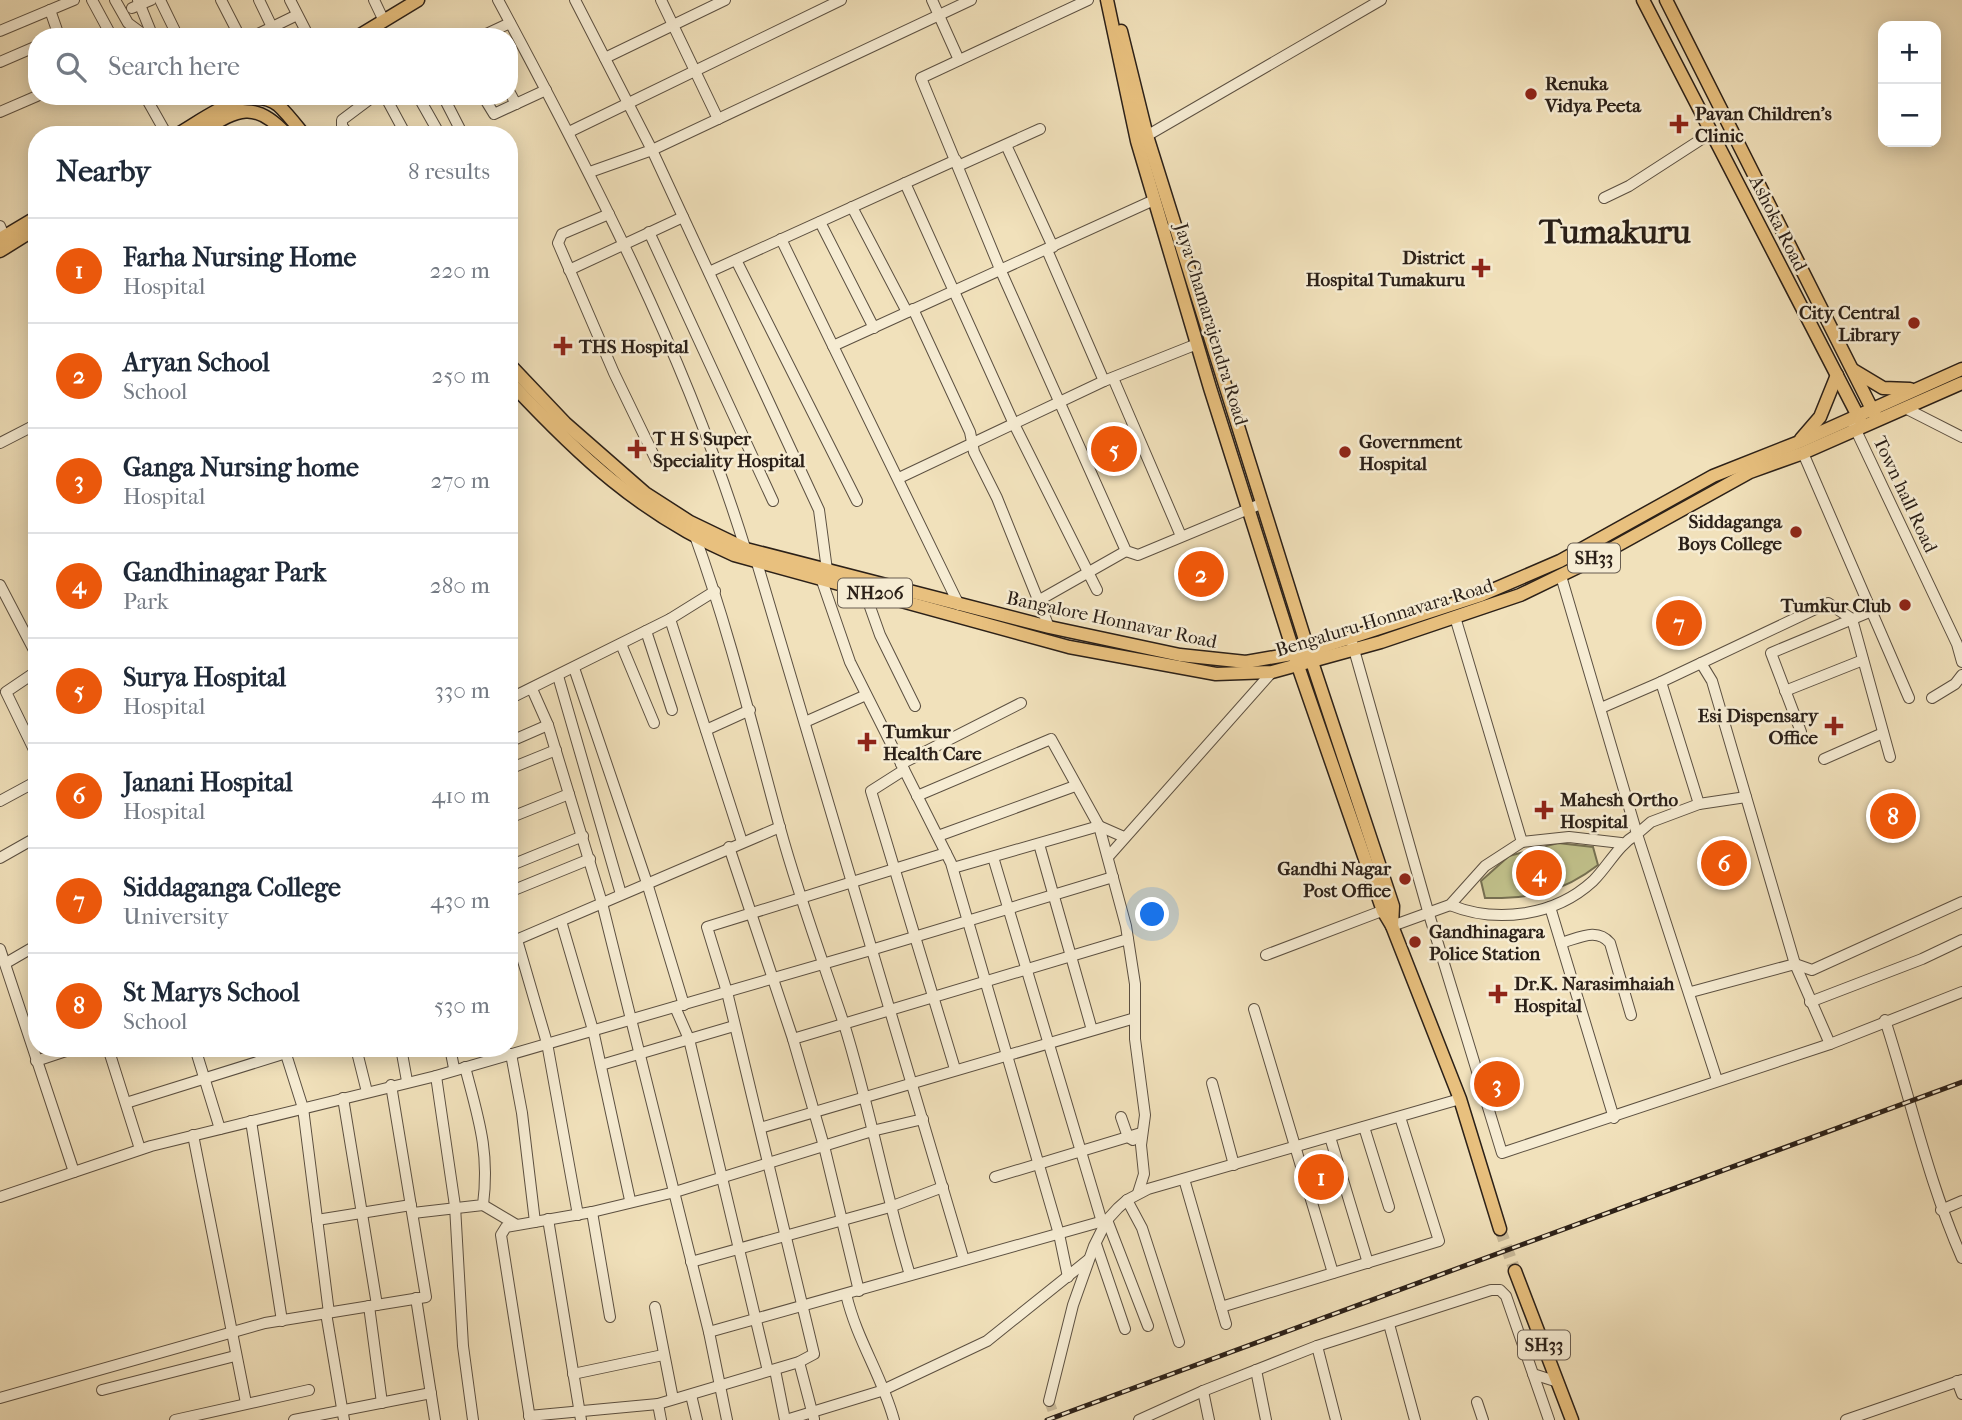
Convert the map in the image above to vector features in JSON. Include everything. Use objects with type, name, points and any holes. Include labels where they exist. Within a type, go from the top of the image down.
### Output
[{"type":"main road","points":[[372,28],[418,0]]},
{"type":"main road","name":"Jaya Chamarajendra Road","points":[[1107,0],[1142,139],[1263,503],[1388,909]]},
{"type":"main road","name":"Jaya Chamarajendra Road","points":[[1114,0],[1154,200],[1197,344],[1296,660],[1388,909]]},
{"type":"main road","name":"Ashoka Road","points":[[1643,0],[1837,375],[1857,422]]},
{"type":"main road","name":"Ashoka Road","points":[[1666,0],[1874,414]]},
{"type":"main road","points":[[194,126],[235,105]]},
{"type":"main road","points":[[211,126],[234,113],[241,105]]},
{"type":"main road","points":[[252,105],[278,126]]},
{"type":"main road","points":[[278,105],[296,126]]},
{"type":"main road","points":[[1,234],[28,220]]},
{"type":"main road","points":[[0,251],[28,234]]},
{"type":"main road","points":[[1850,368],[1883,388],[1916,390]]},
{"type":"main road","points":[[1874,414],[1916,390],[1962,369]]},
{"type":"main road","name":"Bangalore Honnavar Road","points":[[518,373],[575,433],[645,493],[690,522],[751,555],[935,604],[959,605],[1049,627],[1219,661],[1245,662],[1296,660],[1352,645],[1560,561],[1704,480],[1801,448],[1857,422]]},
{"type":"main road","points":[[1801,448],[1820,417],[1837,375]]},
{"type":"main road","points":[[1874,414],[1905,408],[1962,383]]},
{"type":"main road","name":"NH206","points":[[518,390],[599,472],[638,503],[696,537],[751,555]]},
{"type":"main road","name":"SH33","points":[[1857,422],[1874,414]]},
{"type":"main road","name":"Bengaluru Honnavara Road","points":[[1352,645],[1455,617],[1520,595],[1561,576],[1730,481],[1801,448]]},
{"type":"main road","name":"Bengaluru Honnavara Road","points":[[824,574],[864,590],[935,604],[1069,647],[1158,664],[1216,674],[1272,672],[1296,660]]},
{"type":"main road","points":[[1388,909],[1392,926],[1460,1099],[1500,1229]]},
{"type":"main road","name":"SH33","points":[[1516,1271],[1572,1420]]},
{"type":"street","points":[[0,31],[74,0]]},
{"type":"street","points":[[92,0],[107,28]]},
{"type":"street","points":[[115,0],[128,23],[135,28]]},
{"type":"street","points":[[148,28],[136,4],[151,0]]},
{"type":"street","points":[[159,0],[173,28]]},
{"type":"street","points":[[221,0],[235,28]]},
{"type":"street","points":[[259,0],[272,27],[297,15]]},
{"type":"street","points":[[290,0],[304,28]]},
{"type":"street","points":[[374,0],[384,21]]},
{"type":"street","points":[[498,0],[513,28]]},
{"type":"street","points":[[575,0],[652,150],[819,510],[824,574],[850,663],[953,869],[1040,1164],[1068,1276]]},
{"type":"street","points":[[661,0],[718,119]]},
{"type":"street","points":[[605,58],[725,0]]},
{"type":"street","points":[[569,132],[841,0]]},
{"type":"street","points":[[932,0],[959,60]]},
{"type":"street","points":[[590,172],[652,150],[971,0]]},
{"type":"street","points":[[1088,0],[921,78],[1000,269],[1126,551]]},
{"type":"street","points":[[1142,139],[1381,0]]},
{"type":"street","points":[[50,10],[56,28]]},
{"type":"street","points":[[499,28],[510,23]]},
{"type":"street","points":[[518,38],[590,172],[609,214],[688,390],[751,555],[805,722],[964,1260]]},
{"type":"street","points":[[0,62],[28,50]]},
{"type":"street","points":[[518,103],[546,90]]},
{"type":"street","points":[[0,112],[28,100]]},
{"type":"street","points":[[150,105],[162,126]]},
{"type":"street","points":[[345,126],[342,120],[362,105]]},
{"type":"street","points":[[390,105],[400,126]]},
{"type":"street","points":[[423,105],[435,126]]},
{"type":"street","points":[[448,105],[458,126]]},
{"type":"street","points":[[488,105],[492,113],[513,105]]},
{"type":"street","points":[[709,272],[905,183],[1006,145],[1040,129]]},
{"type":"street","points":[[1604,198],[1629,186],[1711,133]]},
{"type":"street","points":[[1006,145],[1050,249],[1181,536]]},
{"type":"street","points":[[905,183],[1014,424],[1097,590]]},
{"type":"street","points":[[832,346],[1154,200]]},
{"type":"street","points":[[852,207],[910,310],[972,441],[974,452],[1025,565],[1036,602],[1049,627]]},
{"type":"street","points":[[609,214],[559,237],[558,243],[657,462]]},
{"type":"street","points":[[569,270],[622,243],[683,217]]},
{"type":"street","points":[[820,222],[874,328]]},
{"type":"street","points":[[649,232],[773,501]]},
{"type":"street","points":[[781,239],[959,605]]},
{"type":"street","points":[[736,260],[857,501]]},
{"type":"street","points":[[899,478],[972,441],[1109,379],[1197,344]]},
{"type":"street","points":[[1905,408],[1962,437]]},
{"type":"street","name":"Town hall Road","points":[[1857,422],[1957,644],[1962,662]]},
{"type":"street","points":[[0,443],[28,429]]},
{"type":"street","points":[[1801,448],[1909,698]]},
{"type":"street","points":[[1036,602],[1126,551],[1138,555],[1263,503]]},
{"type":"street","points":[[690,522],[715,591],[750,710],[800,897],[844,1024],[890,1208],[911,1275]]},
{"type":"street","points":[[1561,576],[1637,834],[1691,992],[1717,1080]]},
{"type":"street","points":[[0,585],[28,639]]},
{"type":"street","points":[[864,590],[880,635],[915,706]]},
{"type":"street","points":[[518,695],[670,619],[715,591]]},
{"type":"street","points":[[1601,708],[1828,603],[1852,619],[1890,757]]},
{"type":"street","points":[[1801,732],[1770,653],[1872,611]]},
{"type":"street","points":[[1455,617],[1522,842]]},
{"type":"street","points":[[670,619],[742,842]]},
{"type":"street","points":[[646,631],[672,710]]},
{"type":"street","points":[[621,644],[654,723]]},
{"type":"street","points":[[1352,645],[1428,911],[1502,1153],[1614,1118],[1717,1080],[1830,1044],[1885,1020],[1962,992]]},
{"type":"street","points":[[1785,691],[1863,660]]},
{"type":"street","points":[[1701,663],[1712,681],[1795,964],[1830,1044]]},
{"type":"street","points":[[574,668],[647,883],[689,1039],[755,1319],[786,1420],[813,1417],[886,1389],[987,1341],[1090,1259]]},
{"type":"street","points":[[1108,857],[1272,672]]},
{"type":"street","points":[[1932,698],[1955,684],[1962,675]]},
{"type":"street","points":[[558,676],[621,894]]},
{"type":"street","points":[[28,677],[6,692],[28,737]]},
{"type":"street","points":[[1661,681],[1699,804]]},
{"type":"street","points":[[532,689],[548,725],[602,903],[709,1332],[727,1420]]},
{"type":"street","points":[[805,722],[866,695]]},
{"type":"street","points":[[955,1069],[871,791],[902,767],[1021,703]]},
{"type":"street","points":[[706,730],[750,710]]},
{"type":"street","points":[[518,738],[548,725]]},
{"type":"street","points":[[1824,759],[1883,733]]},
{"type":"street","points":[[917,796],[1051,739],[1099,826],[1128,939],[1135,984],[1135,1018],[1145,1115],[1141,1145],[1144,1174],[1138,1193]]},
{"type":"street","points":[[518,765],[556,750]]},
{"type":"street","points":[[0,801],[28,786]]},
{"type":"street","points":[[937,836],[1075,786]]},
{"type":"street","points":[[518,814],[569,794]]},
{"type":"street","points":[[1392,926],[1450,905],[1482,914],[1508,915],[1550,907],[1563,902],[1594,880],[1621,844],[1651,822],[1699,804],[1746,797]]},
{"type":"street","points":[[953,869],[1099,826],[1124,837]]},
{"type":"street","points":[[518,939],[780,827]]},
{"type":"street","points":[[518,862],[583,836]]},
{"type":"street","points":[[1450,905],[1485,866],[1522,842],[1569,837],[1621,844]]},
{"type":"street","points":[[0,858],[28,842]]},
{"type":"street","points":[[1039,844],[1092,1030]]},
{"type":"street","points":[[729,847],[814,1110],[859,1291]]},
{"type":"street","points":[[923,1119],[872,1131],[769,1163],[722,1176],[675,1192],[630,1200],[578,1215],[506,1227],[501,1235],[530,1418],[580,1416],[658,1404],[799,1362],[814,1354],[769,1163],[734,1026],[727,992],[707,928],[851,880],[946,853]]},
{"type":"street","points":[[993,857],[1024,968],[1082,1152],[1105,1221],[1148,1326]]},
{"type":"street","points":[[518,888],[590,859]]},
{"type":"street","points":[[518,1050],[679,1006],[1113,877]]},
{"type":"street","points":[[1691,992],[1795,964],[1812,970],[1962,902]]},
{"type":"street","points":[[1550,907],[1614,1118]]},
{"type":"street","points":[[1266,955],[1388,909]]},
{"type":"street","points":[[561,921],[593,1030],[630,1200]]},
{"type":"street","points":[[1561,943],[1596,933],[1604,935],[1610,943],[1631,1015]]},
{"type":"street","points":[[793,1039],[986,979],[1128,939]]},
{"type":"street","points":[[1810,1002],[1922,959],[1962,940]]},
{"type":"street","points":[[0,949],[28,1035]]},
{"type":"street","points":[[6,963],[28,950]]},
{"type":"street","points":[[518,956],[547,1043],[578,1215]]},
{"type":"street","points":[[1254,1009],[1333,1273]]},
{"type":"street","points":[[760,1128],[1135,1018]]},
{"type":"street","points":[[1885,1020],[1941,1210],[1962,1258]]},
{"type":"street","points":[[601,1065],[734,1026]]},
{"type":"street","points":[[35,1057],[74,1172]]},
{"type":"street","points":[[36,1061],[48,1057]]},
{"type":"street","points":[[111,1057],[140,1149]]},
{"type":"street","points":[[198,1057],[219,1129]]},
{"type":"street","points":[[126,1103],[268,1057]]},
{"type":"street","points":[[287,1057],[303,1108],[328,1313],[344,1415]]},
{"type":"street","points":[[358,1057],[367,1091]]},
{"type":"street","points":[[403,1057],[407,1081]]},
{"type":"street","points":[[454,1057],[475,1097],[488,1168],[483,1205]]},
{"type":"street","points":[[0,1197],[140,1149],[436,1076],[492,1057]]},
{"type":"street","points":[[504,1057],[522,1114],[535,1222]]},
{"type":"street","points":[[436,1076],[455,1206],[462,1332],[473,1420]]},
{"type":"street","points":[[1212,1083],[1234,1165]]},
{"type":"street","points":[[0,1398],[232,1332],[426,1297],[391,1085]]},
{"type":"street","points":[[343,1098],[362,1212],[382,1403]]},
{"type":"street","points":[[1049,1401],[1073,1305],[1090,1259],[1105,1221],[1127,1200],[1138,1193],[1184,1179],[1460,1099]]},
{"type":"street","points":[[1121,1117],[1128,1137],[1141,1145]]},
{"type":"street","points":[[1221,1307],[1439,1241],[1400,1117]]},
{"type":"street","points":[[251,1121],[282,1321]]},
{"type":"street","points":[[1364,1127],[1389,1207]]},
{"type":"street","points":[[995,1177],[1142,1133]]},
{"type":"street","points":[[192,1135],[246,1403]]},
{"type":"street","points":[[1330,1137],[1368,1263]]},
{"type":"street","points":[[1184,1179],[1226,1324]]},
{"type":"street","points":[[691,1262],[890,1208],[943,1187]]},
{"type":"street","points":[[1127,1200],[1142,1228],[1179,1342]]},
{"type":"street","points":[[1941,1210],[1962,1201]]},
{"type":"street","points":[[317,1220],[362,1212],[483,1205],[515,1224]]},
{"type":"street","points":[[592,1212],[610,1317]]},
{"type":"street","points":[[548,1219],[580,1416]]},
{"type":"street","points":[[709,1332],[1105,1221]]},
{"type":"street","points":[[1096,1244],[1125,1329]]},
{"type":"street","points":[[1139,1420],[1153,1418],[1203,1391],[1317,1346],[1491,1290],[1500,1290],[1506,1296],[1549,1420]]},
{"type":"street","points":[[846,1294],[855,1331],[886,1389],[894,1420]]},
{"type":"street","points":[[416,1298],[435,1420]]},
{"type":"street","points":[[655,1307],[673,1399]]},
{"type":"street","points":[[1389,1324],[1415,1420]]},
{"type":"street","points":[[1317,1346],[1336,1420]]},
{"type":"street","points":[[573,1374],[663,1355]]},
{"type":"street","points":[[102,1390],[235,1356]]},
{"type":"street","points":[[799,1362],[813,1417]]},
{"type":"street","points":[[1256,1370],[1266,1420]]},
{"type":"street","points":[[1533,1374],[1558,1382]]},
{"type":"street","points":[[1846,1420],[1960,1380],[1962,1394]]},
{"type":"street","points":[[175,1420],[309,1390]]},
{"type":"street","points":[[1203,1391],[1209,1420]]},
{"type":"street","points":[[294,1420],[344,1415],[382,1403],[431,1393]]},
{"type":"street","points":[[691,1395],[697,1420]]},
{"type":"street","points":[[1478,1402],[1483,1420]]},
{"type":"street","points":[[658,1404],[661,1420]]},
{"type":"green space","points":[[1558,843],[1593,847],[1598,865],[1571,882],[1545,892],[1517,897],[1485,898],[1481,881],[1509,856]]},
{"type":"tunnel","points":[[1500,1229],[1515,1271]]},
{"type":"tunnel","points":[[1049,1401],[1056,1420]]},
{"type":"railway","points":[[1047,1420],[1962,1082]]},
{"type":"place","name":"Renuka Vidya Peeta","points":[[1531,94]]},
{"type":"place","name":"Pavan Children's Clinic","points":[[1679,124]]},
{"type":"place","name":"District Hospital Tumakuru","points":[[1481,268]]},
{"type":"place","name":"City Central Library","points":[[1914,323]]},
{"type":"place","name":"THS Hospital","points":[[563,346]]},
{"type":"place","name":"T H S Super Speciality Hospital","points":[[637,449]]},
{"type":"place","name":"Surya Hospital","points":[[1114,449]]},
{"type":"place","name":"Government Hospital","points":[[1345,452]]},
{"type":"place","name":"Siddaganga Boys College","points":[[1796,532]]},
{"type":"place","name":"Aryan School","points":[[1201,574]]},
{"type":"place","name":"Tumkur Club","points":[[1905,605]]},
{"type":"place","name":"Siddaganga College","points":[[1679,623]]},
{"type":"place","name":"Esi Dispensary Office","points":[[1834,726]]},
{"type":"place","name":"Tumkur Health Care","points":[[867,742]]},
{"type":"place","name":"Mahesh Ortho Hospital","points":[[1544,810]]},
{"type":"place","name":"St Marys School","points":[[1893,816]]},
{"type":"place","name":"Janani Hospital","points":[[1724,863]]},
{"type":"place","name":"Gandhinagar Park","points":[[1539,873]]},
{"type":"place","name":"Gandhi Nagar Post Office","points":[[1405,879]]},
{"type":"place","name":"Gandhinagara Police Station","points":[[1415,942]]},
{"type":"place","name":"Dr.K. Narasimhaiah Hospital","points":[[1498,994]]},
{"type":"place","name":"Ganga Nursing home","points":[[1497,1084]]},
{"type":"place","name":"Farha Nursing Home","points":[[1321,1177]]},
{"type":"district","name":"Tumakuru","points":[[1615,231]]}]
